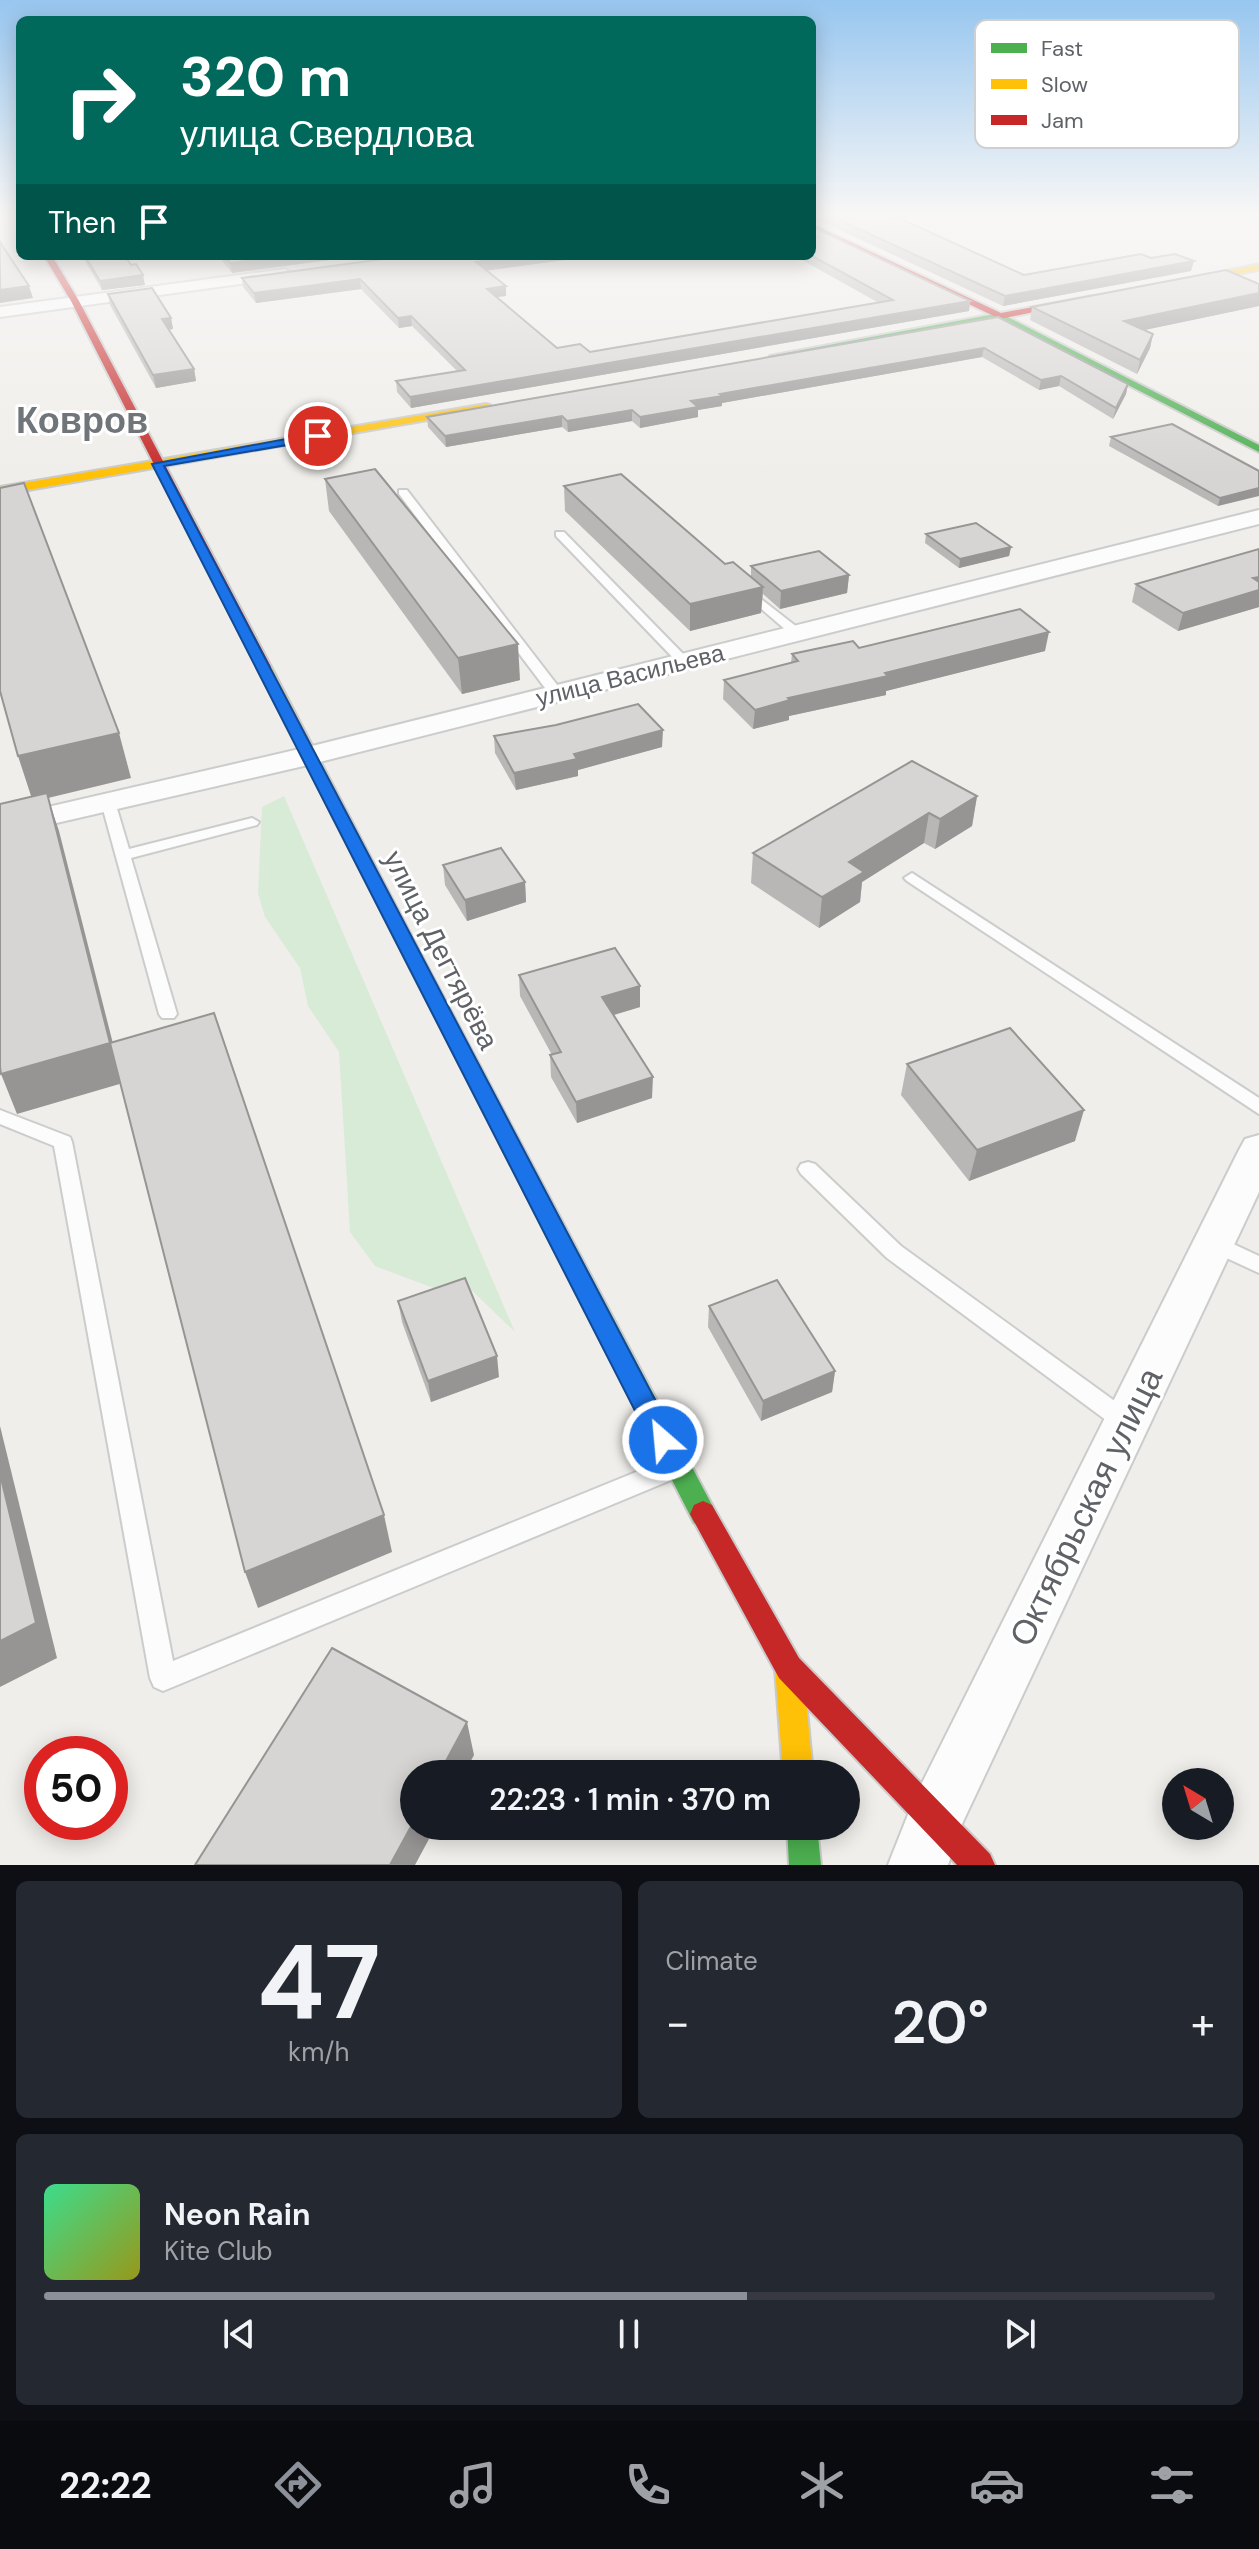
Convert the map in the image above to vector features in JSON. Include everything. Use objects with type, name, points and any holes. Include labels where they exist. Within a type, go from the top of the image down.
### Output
[{"type":"main road","name":"улица Дегтярёва","points":[[75,301],[677,1467],[789,1668],[979,1865]]},
{"type":"main road","points":[[969,301],[1259,449]]},
{"type":"main road","points":[[752,360],[1080,301]]},
{"type":"main road","points":[[0,491],[504,403]]},
{"type":"main road","name":"улица Дегтярёва","points":[[789,1668],[797,1760]]},
{"type":"main road","points":[[803,1840],[805,1865]]},
{"type":"street","points":[[0,312],[75,301]]},
{"type":"street","name":"улица Васильева","points":[[0,827],[308,756],[1259,517]]},
{"type":"street","name":"Октябрьская улица","points":[[918,1865],[935,1817],[1259,1150]]},
{"type":"lane","points":[[403,492],[556,693]]},
{"type":"lane","points":[[560,534],[684,662]]},
{"type":"lane","points":[[741,586],[798,634]]},
{"type":"lane","points":[[108,802],[168,1014]]},
{"type":"lane","points":[[123,855],[252,822]]},
{"type":"lane","points":[[912,878],[1259,1107]]},
{"type":"lane","points":[[0,1117],[63,1142],[163,1678],[677,1467]]},
{"type":"lane","points":[[808,1169],[894,1252],[1127,1422]]},
{"type":"lane","points":[[1214,1243],[1259,1265]]},
{"type":"green space","points":[[284,796],[515,1332],[464,1283],[436,1289],[375,1266],[350,1232],[339,1052],[308,1006],[300,968],[265,917],[258,893],[262,807]]},
{"type":"building","points":[[112,301],[160,301],[171,318],[162,319],[194,369],[153,375]]},
{"type":"building","points":[[381,301],[501,301],[557,348],[580,344],[590,352],[887,301],[970,301],[410,397],[396,381],[465,370],[411,316],[398,318]]},
{"type":"building","points":[[1063,301],[1220,301],[1124,321],[1153,334],[1140,360],[1032,307]]},
{"type":"building","points":[[998,317],[1128,384],[1116,408],[1061,376],[1041,380],[984,348],[720,394],[723,396],[691,401],[698,407],[640,417],[632,410],[567,421],[562,416],[445,436],[427,417]]},
{"type":"building","points":[[1172,424],[1259,471],[1259,488],[1220,498],[1111,437]]},
{"type":"building","points":[[375,469],[518,644],[458,658],[325,479]]},
{"type":"building","points":[[621,474],[725,564],[733,562],[763,587],[690,604],[564,486]]},
{"type":"building","points":[[24,483],[119,733],[18,756],[0,691],[0,488]]},
{"type":"building","points":[[976,523],[1011,547],[960,559],[926,534]]},
{"type":"building","points":[[1259,549],[1259,577],[1253,578],[1259,582],[1259,590],[1183,613],[1136,584]]},
{"type":"building","points":[[819,551],[849,575],[781,591],[751,566]]},
{"type":"building","points":[[1020,609],[1049,632],[885,673],[888,676],[788,698],[790,700],[755,710],[724,680],[798,661],[792,654],[853,641],[859,648]]},
{"type":"building","points":[[638,704],[663,730],[574,754],[577,759],[514,773],[494,736],[556,725]]},
{"type":"building","points":[[912,761],[977,796],[940,819],[929,813],[849,862],[864,872],[822,897],[753,853]]},
{"type":"building","points":[[47,793],[110,1043],[1,1074],[0,804]]},
{"type":"building","points":[[501,848],[525,882],[465,900],[443,865]]},
{"type":"building","points":[[615,948],[640,986],[602,997],[653,1077],[576,1102],[550,1055],[561,1052],[519,975]]},
{"type":"building","points":[[214,1013],[384,1515],[245,1572],[110,1043]]},
{"type":"building","points":[[1010,1028],[1084,1110],[977,1150],[907,1064]]},
{"type":"building","points":[[465,1278],[497,1356],[428,1381],[398,1301]]},
{"type":"building","points":[[777,1280],[835,1371],[763,1401],[709,1306]]},
{"type":"building","points":[[0,1474],[36,1623],[0,1641]]},
{"type":"building","points":[[332,1648],[467,1722],[447,1760],[400,1760],[400,1840],[404,1840],[390,1865],[195,1865]]},
{"type":"traffic: fast","points":[[775,356],[1000,316],[1259,449]]},
{"type":"traffic: fast","points":[[418,966],[703,1514]]},
{"type":"traffic: fast","points":[[803,1840],[805,1865]]},
{"type":"traffic: slow","points":[[0,491],[486,407]]},
{"type":"traffic: slow","points":[[264,667],[418,966]]},
{"type":"traffic: slow","points":[[789,1668],[797,1760]]},
{"type":"traffic: jam","points":[[75,301],[264,667]]},
{"type":"traffic: jam","points":[[969,301],[1000,316],[1081,301]]},
{"type":"traffic: jam","points":[[703,1514],[789,1668],[979,1865]]},
{"type":"district","name":"Ковров","points":[[82,420]]},
{"type":"route","points":[[318,436],[158,464],[663,1440]]}]
